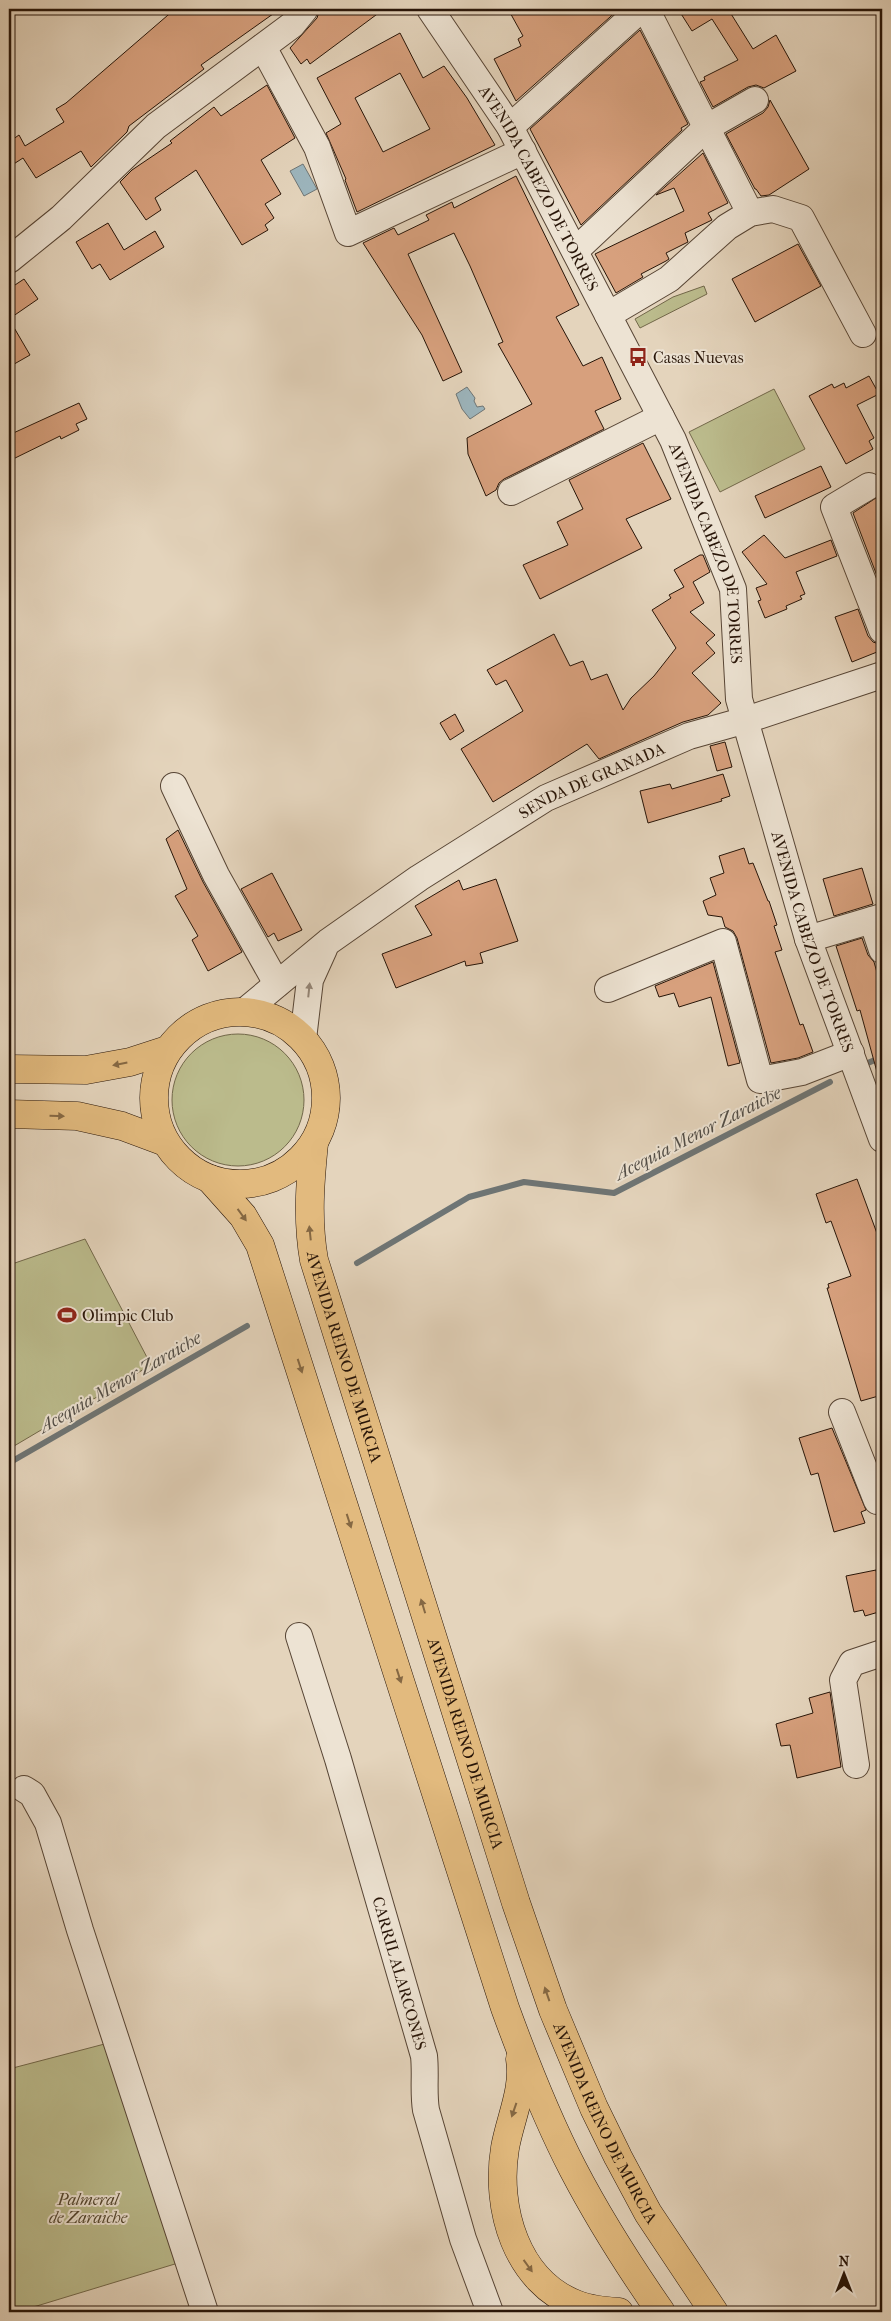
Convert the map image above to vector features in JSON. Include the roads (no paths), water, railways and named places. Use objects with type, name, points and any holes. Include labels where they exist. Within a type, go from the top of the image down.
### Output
[{"type":"main road","points":[[210,1179],[239,1184],[268,1179],[294,1165],[314,1143],[320,1130],[326,1099],[321,1068],[303,1039],[277,1020],[245,1011],[215,1015],[188,1028],[167,1050],[155,1080],[154,1112],[165,1142],[184,1164],[210,1179],[243,1216],[260,1245],[518,2045],[535,2088],[573,2168],[599,2215],[658,2308]]},
{"type":"main road","points":[[9,1069],[86,1070],[130,1062],[167,1050]]},
{"type":"main road","points":[[9,1114],[77,1116],[122,1126],[165,1142]]},
{"type":"main road","name":"AVENIDA REINO DE MURCIA","points":[[314,1143],[309,1215],[309,1231],[314,1260],[516,1903],[553,2010],[594,2108],[648,2213],[714,2312]]},
{"type":"main road","points":[[518,2045],[521,2082],[510,2122],[502,2178],[503,2197],[513,2239],[535,2276],[548,2288],[577,2305],[594,2310],[615,2312],[658,2308],[672,2293],[678,2277],[667,2243]]},
{"type":"street","points":[[9,260],[61,218],[156,126],[292,25],[305,9]]},
{"type":"street","name":"AVENIDA CABEZO DE TORRES","points":[[430,9],[510,127],[523,151],[673,440],[733,589],[738,689],[746,720],[808,939],[851,1054],[875,1095],[882,1139]]},
{"type":"street","points":[[510,127],[641,9]]},
{"type":"street","points":[[646,9],[750,213]]},
{"type":"street","points":[[263,47],[317,147],[348,233],[523,151]]},
{"type":"street","points":[[575,251],[706,128],[754,100]]},
{"type":"street","points":[[608,315],[669,279],[727,228],[750,213],[773,209],[801,218],[863,334]]},
{"type":"street","points":[[512,492],[661,416]]},
{"type":"street","points":[[869,486],[834,507],[882,630]]},
{"type":"street","name":"SENDA DE GRANADA","points":[[245,1011],[328,942],[419,878],[546,798],[689,736],[746,720],[882,675]]},
{"type":"street","points":[[174,786],[216,876],[277,984]]},
{"type":"street","points":[[808,939],[877,918],[882,950]]},
{"type":"street","name":"SENDA DE GRANADA","points":[[303,1039],[310,980],[328,942]]},
{"type":"street","points":[[608,989],[723,942],[760,1080],[802,1072],[851,1054]]},
{"type":"street","points":[[842,1412],[877,1501],[882,1500]]},
{"type":"street","name":"CARRIL ALARCONES","points":[[299,1636],[338,1760],[424,2056],[426,2110],[460,2230],[490,2312]]},
{"type":"street","points":[[856,1765],[843,1680],[852,1663],[882,1653]]},
{"type":"street","points":[[24,1789],[32,1794],[48,1823],[80,1930],[205,2312]]},
{"type":"water","points":[[303,164],[317,189],[304,196],[290,171]]},
{"type":"water","points":[[467,387],[475,398],[474,401],[477,407],[483,406],[485,409],[470,419],[462,409],[456,394]]},
{"type":"waterway","name":"Acequia Menor Zaraiche","points":[[863,1065],[882,1057]]},
{"type":"waterway","name":"Acequia Menor Zaraiche","points":[[357,1263],[469,1197],[524,1182],[614,1193],[830,1082]]},
{"type":"waterway","name":"Acequia Menor Zaraiche","points":[[9,1463],[247,1326]]},
{"type":"place","name":"Casas Nuevas","points":[[638,357]]},
{"type":"place","name":"Olimpic Club","points":[[67,1315]]},
{"type":"park label","name":"Palmeral de Zaraiche","points":[[88,2208]]}]
